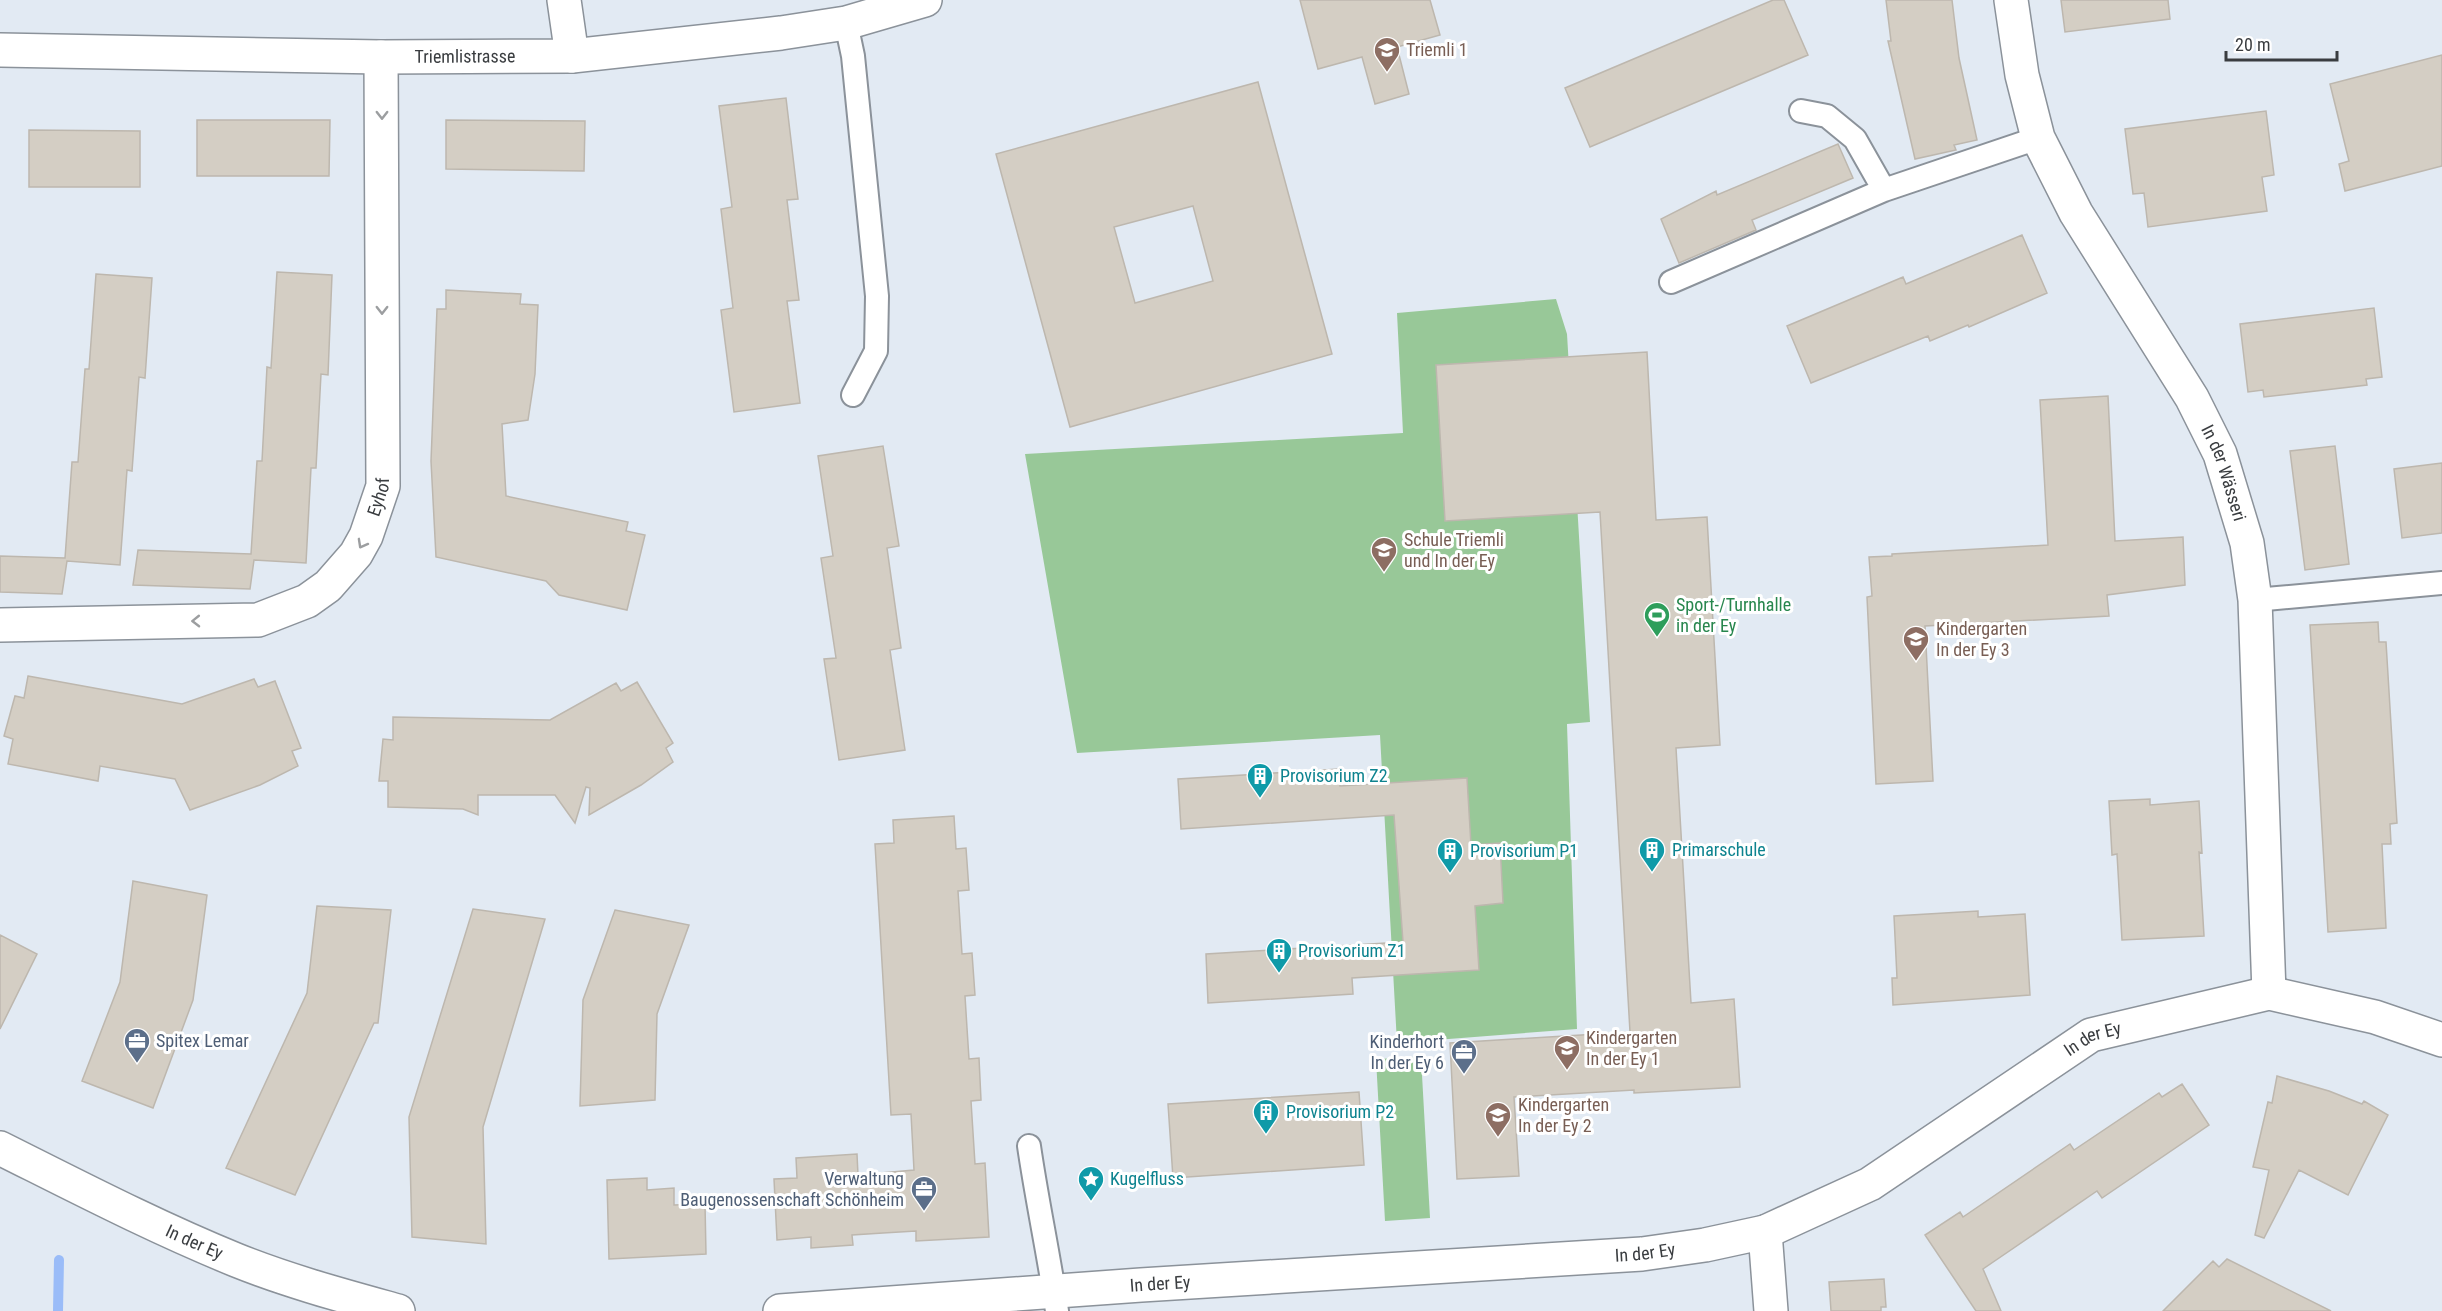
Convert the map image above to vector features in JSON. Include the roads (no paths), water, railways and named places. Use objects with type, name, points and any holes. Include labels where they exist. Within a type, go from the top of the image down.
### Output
[{"type":"street","points":[[564,0],[572,56]]},
{"type":"street","name":"Triemlistrasse","points":[[0,50],[381,57],[572,56],[781,33],[846,23],[925,0]]},
{"type":"street","name":"In der Wässeri","points":[[2011,0],[2022,75],[2038,138],[2076,213],[2192,398],[2220,454],[2247,543],[2255,600],[2269,993]]},
{"type":"street","name":"Eyhof","points":[[0,625],[258,620],[307,601],[328,586],[356,554],[366,536],[383,486],[381,57]]},
{"type":"street","name":"In der Ey","points":[[780,1311],[1056,1301],[1642,1254],[1705,1245],[1765,1232],[1870,1184],[2091,1035],[2269,993],[2375,1017],[2442,1040]]},
{"type":"street","name":"In der Ey","points":[[0,1148],[133,1214],[237,1261],[338,1295],[398,1311]]},
{"type":"street","points":[[1765,1232],[1771,1311]]},
{"type":"lane","points":[[846,23],[853,56],[877,296],[876,351],[853,395]]},
{"type":"lane","points":[[1801,111],[1827,116],[1855,139],[1884,190]]},
{"type":"lane","points":[[1671,282],[1884,190],[2038,138]]},
{"type":"lane","points":[[2255,600],[2442,583]]},
{"type":"lane","points":[[1029,1146],[1039,1216],[1056,1301]]},
{"type":"waterway","points":[[58,1311],[59,1260]]},
{"type":"place","name":"Triemli 1","points":[[1387,73]]},
{"type":"place","name":"Schule Triemli und In der Ey","points":[[1384,573]]},
{"type":"place","name":"Sport-/Turnhalle in der Ey","points":[[1657,638]]},
{"type":"place","name":"Kindergarten In der Ey 3","points":[[1916,662]]},
{"type":"place","name":"Provisorium Z2","points":[[1260,799]]},
{"type":"place","name":"Primarschule","points":[[1652,873]]},
{"type":"place","name":"Provisorium P1","points":[[1450,874]]},
{"type":"place","name":"Provisorium Z1","points":[[1279,974]]},
{"type":"place","name":"Spitex Lemar","points":[[137,1064]]},
{"type":"place","name":"Kindergarten In der Ey 1","points":[[1567,1071]]},
{"type":"place","name":"Kinderhort In der Ey 6","points":[[1464,1075]]},
{"type":"place","name":"Provisorium P2","points":[[1266,1135]]},
{"type":"place","name":"Kindergarten In der Ey 2","points":[[1498,1138]]},
{"type":"place","name":"Kugelfluss","points":[[1091,1202]]},
{"type":"place","name":"Verwaltung Baugenossenschaft Schönheim","points":[[924,1212]]}]
